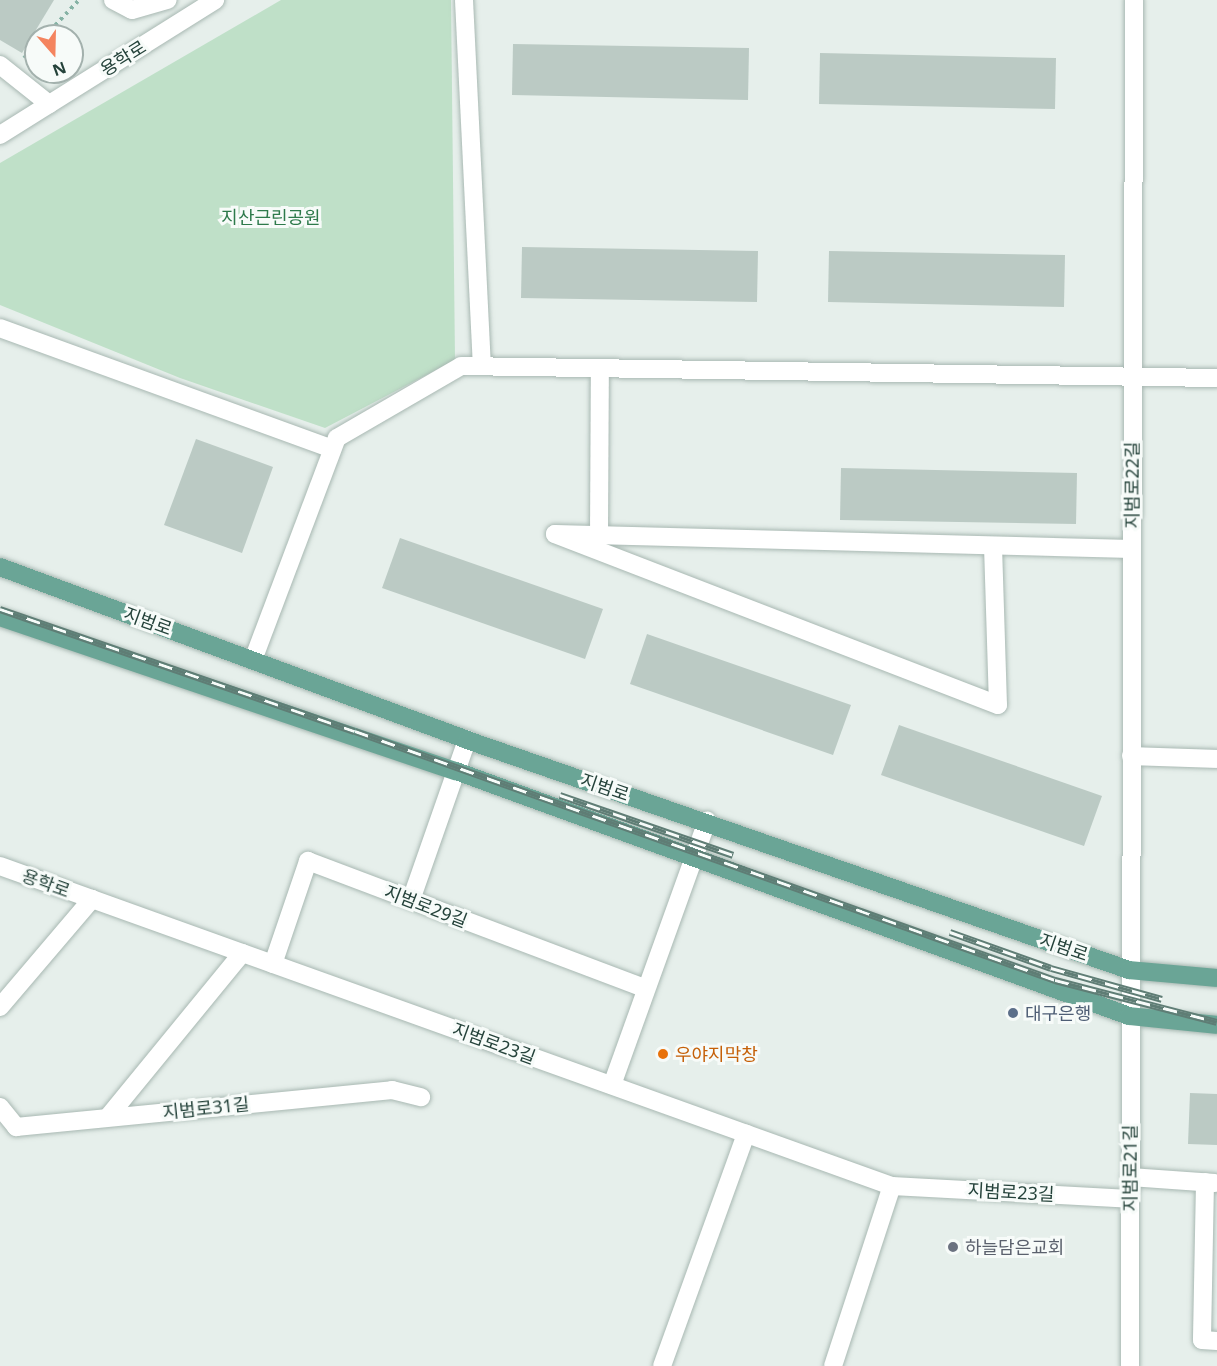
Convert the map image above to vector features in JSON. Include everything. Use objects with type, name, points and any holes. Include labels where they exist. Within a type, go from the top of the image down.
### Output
[{"type":"main road","name":"지범로","points":[[0,567],[467,740],[707,821],[1129,970],[1217,978]]},
{"type":"main road","points":[[0,617],[456,771],[693,860],[1129,1016],[1217,1025]]},
{"type":"street","points":[[113,0],[132,10],[168,0]]},
{"type":"street","name":"용학로","points":[[0,135],[215,0]]},
{"type":"street","points":[[464,0],[483,366]]},
{"type":"street","name":"지범로22길","points":[[1129,970],[1134,0]]},
{"type":"street","points":[[0,65],[49,104]]},
{"type":"street","points":[[0,328],[332,449]]},
{"type":"street","points":[[253,660],[337,438],[461,366],[1217,378]]},
{"type":"street","points":[[599,536],[600,368]]},
{"type":"street","points":[[993,546],[998,705],[555,534],[1131,549]]},
{"type":"street","points":[[411,900],[467,740]]},
{"type":"street","points":[[1131,756],[1217,759]]},
{"type":"street","points":[[612,1085],[707,821]]},
{"type":"street","name":"지범로29길","points":[[273,964],[308,861],[646,989]]},
{"type":"street","name":"용학로","points":[[0,866],[92,899]]},
{"type":"street","points":[[0,1007],[92,899]]},
{"type":"street","name":"지범로23길","points":[[92,899],[892,1186],[1130,1199]]},
{"type":"street","points":[[108,1117],[242,953]]},
{"type":"street","name":"지범로21길","points":[[1129,970],[1130,1366]]},
{"type":"street","name":"지범로31길","points":[[0,1107],[16,1127],[392,1090],[421,1097]]},
{"type":"street","points":[[662,1366],[746,1134]]},
{"type":"street","points":[[1130,1177],[1211,1182],[1202,1340],[1217,1341]]},
{"type":"street","points":[[842,1366],[833,1366],[892,1186]]},
{"type":"path","points":[[56,24],[79,0]]},
{"type":"green space","name":"지산근린공원","points":[[281,0],[451,0],[455,360],[325,428],[180,378],[0,305],[0,163]]},
{"type":"building","points":[[0,0],[54,0],[40,24],[24,24],[22,53],[0,40]]},
{"type":"building","points":[[513,44],[749,48],[748,100],[512,95]]},
{"type":"building","points":[[820,53],[1056,58],[1055,109],[819,104]]},
{"type":"building","points":[[522,247],[758,251],[757,302],[521,298]]},
{"type":"building","points":[[829,251],[1065,255],[1064,307],[828,302]]},
{"type":"building","points":[[196,439],[273,467],[242,553],[164,525]]},
{"type":"building","points":[[841,468],[1077,473],[1076,524],[840,520]]},
{"type":"building","points":[[400,538],[603,609],[585,659],[382,588]]},
{"type":"building","points":[[647,634],[851,705],[833,755],[630,684]]},
{"type":"building","points":[[899,725],[1102,796],[1084,846],[881,775]]},
{"type":"building","points":[[1190,1093],[1217,1094],[1217,1145],[1188,1144]]},
{"type":"railway","points":[[0,609],[355,731],[1055,980],[1217,1022]]},
{"type":"railway","points":[[560,795],[733,855]]},
{"type":"railway","points":[[950,932],[1051,968],[1162,999]]},
{"type":"place","name":"대구은행","points":[[1013,1013]]},
{"type":"place","name":"우야지막창","points":[[663,1054]]},
{"type":"place","name":"하늘담은교회","points":[[953,1247]]}]
